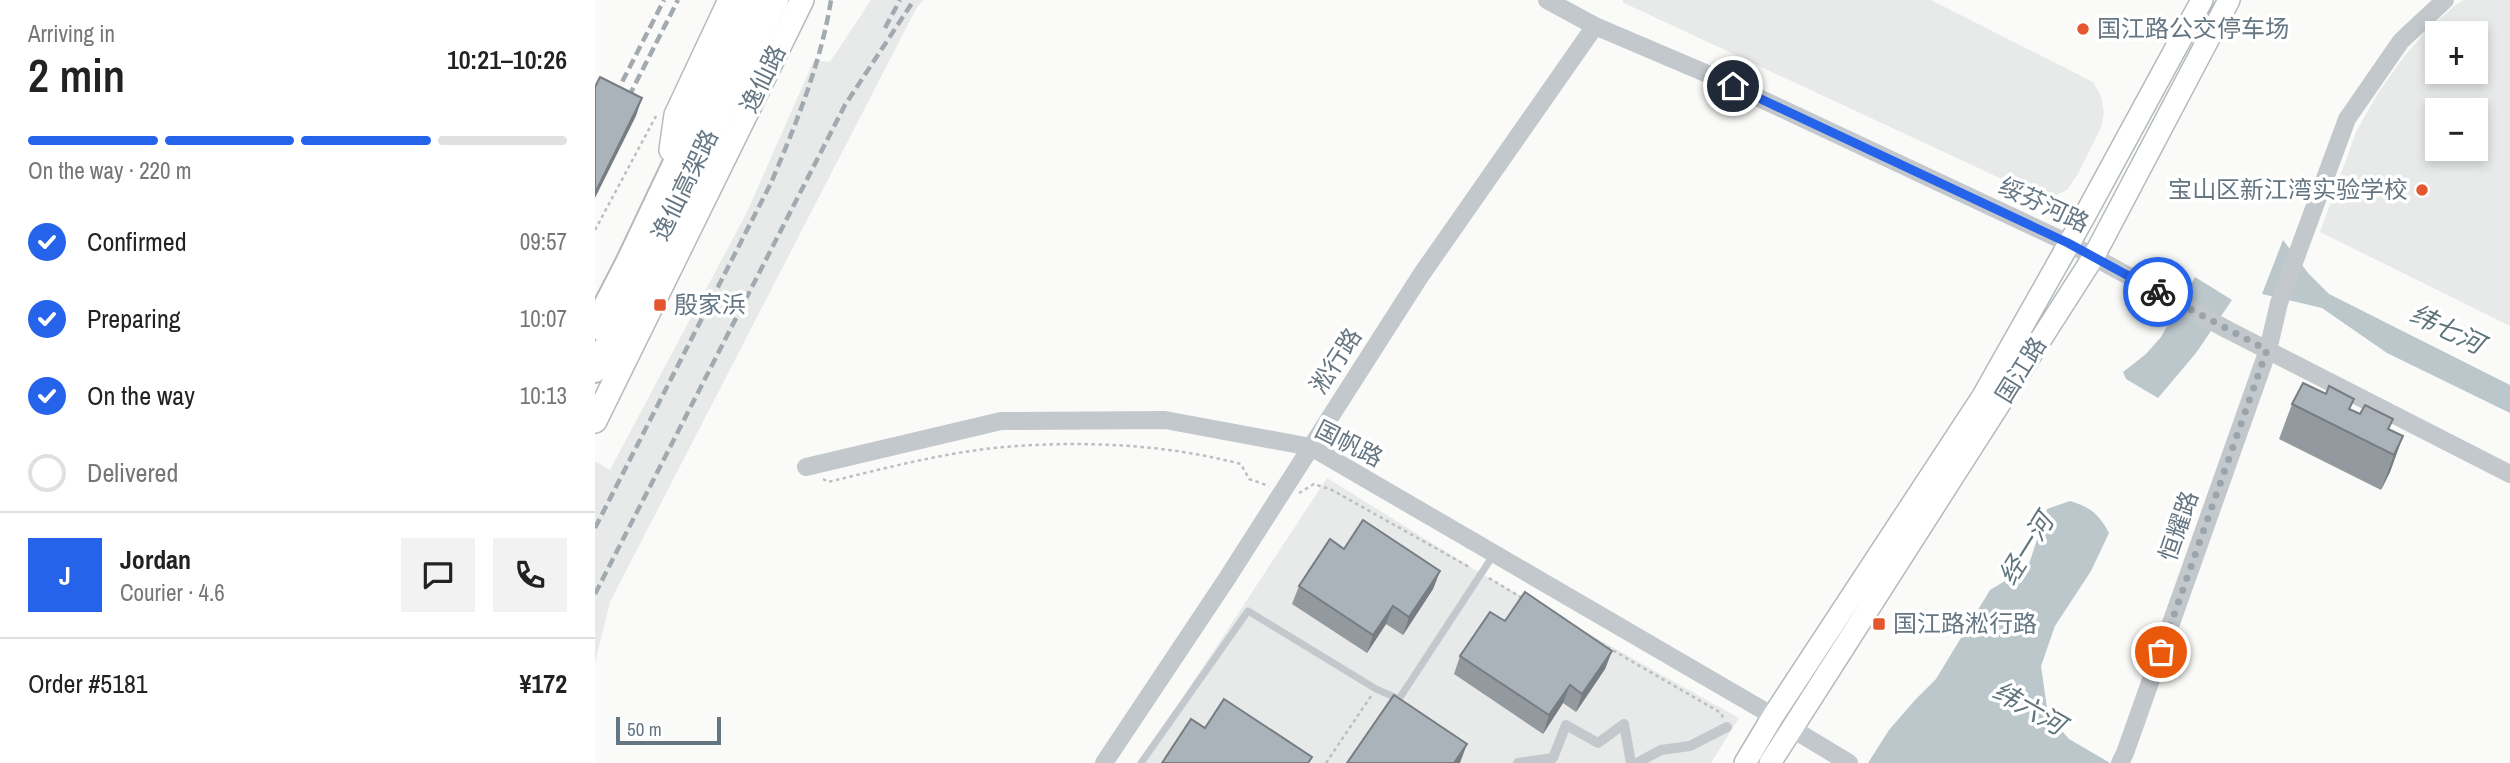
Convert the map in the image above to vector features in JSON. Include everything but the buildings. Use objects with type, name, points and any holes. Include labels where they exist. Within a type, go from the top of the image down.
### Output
[{"type":"highway","name":"逸仙高架路","points":[[595,327],[753,0]]},
{"type":"highway","name":"逸仙高架路","points":[[595,370],[776,0]]},
{"type":"main road","name":"逸仙路","points":[[671,150],[676,115],[730,0]]},
{"type":"main road","name":"逸仙路","points":[[595,303],[746,0]]},
{"type":"main road","name":"逸仙路","points":[[595,421],[802,0]]},
{"type":"main road","name":"国江路","points":[[1745,763],[1983,396],[2202,0]]},
{"type":"main road","name":"国江路","points":[[1770,763],[2094,256],[2229,0]]},
{"type":"street","name":"绥芬河路","points":[[1547,0],[1595,26],[1710,75],[2068,243],[2228,330],[2510,474]]},
{"type":"street","name":"恒耀路","points":[[2122,758],[2267,350],[2279,303],[2347,120],[2401,41],[2445,0]]},
{"type":"street","name":"淞行路","points":[[1104,763],[1283,492],[1421,275],[1595,26]]},
{"type":"street","name":"国帆路","points":[[806,467],[1001,421],[1165,420],[1311,447],[1773,716]]},
{"type":"street","points":[[1518,763],[1553,758],[1566,725],[1598,743],[1624,723],[1631,763]]},
{"type":"street","points":[[1637,763],[1661,750],[1690,746],[1727,727]]},
{"type":"street","points":[[1791,728],[1849,763]]},
{"type":"lane","points":[[1141,763],[1248,611],[1376,689],[1399,699],[1495,554]]},
{"type":"path","points":[[595,230],[661,107]]},
{"type":"path","points":[[806,467],[828,482],[924,459],[1017,446],[1128,446],[1208,456],[1241,464],[1249,479],[1283,492],[1301,494],[1314,484],[1332,490],[1529,602]]},
{"type":"path","points":[[1587,635],[1721,713],[1727,727]]},
{"type":"path","points":[[1326,763],[1376,689]]},
{"type":"shaded area","points":[[871,0],[923,0],[610,602],[595,663],[595,461],[610,470],[747,212],[814,60],[830,62]]},
{"type":"shaded area","points":[[1931,0],[2093,82],[2101,96],[2104,113],[2101,128],[2067,190],[2052,197],[2034,194],[1622,2]]},
{"type":"shaded area","name":"宝山区新江湾实验学校","points":[[2464,0],[2510,0],[2510,326],[2320,232],[2356,132],[2378,93],[2425,32],[2425,84],[2488,84],[2488,21],[2437,21]]},
{"type":"shaded area","points":[[1327,478],[1482,574],[1739,718],[1711,763],[1140,763]]},
{"type":"water","points":[[2283,240],[2308,273],[2329,294],[2510,385],[2510,413],[2387,353],[2322,308],[2262,294]]},
{"type":"water","points":[[2195,277],[2232,300],[2196,353],[2158,398],[2126,379],[2123,372],[2146,354],[2161,337]]},
{"type":"water","name":"纬六河","points":[[2070,501],[2093,512],[2109,533],[2091,571],[2055,626],[2041,666],[2048,715],[2069,739],[2110,763],[1868,763],[1889,730],[1936,679],[1990,590],[2028,567],[2047,509]]},
{"type":"railway","points":[[595,135],[664,0]]},
{"type":"railway","points":[[622,110],[678,0]]},
{"type":"railway","points":[[595,528],[771,183],[814,70],[831,0]]},
{"type":"railway","points":[[885,28],[900,0]]},
{"type":"railway","points":[[595,594],[845,105],[914,0]]},
{"type":"way so far","points":[[2158,292],[2267,350],[2161,652]]},
{"type":"place","name":"国江路公交停车场","points":[[2083,29]]},
{"type":"place","name":"宝山区新江湾实验学校","points":[[2422,190]]},
{"type":"place","name":"殷家浜","points":[[660,305]]},
{"type":"place","name":"国江路淞行路","points":[[1879,624]]},
{"type":"route","points":[[1733,86],[2068,243],[2158,292]]},
{"type":"water label","name":"纬七河","points":[[2447,329]]},
{"type":"water label","name":"经一河","points":[[2026,549]]}]
